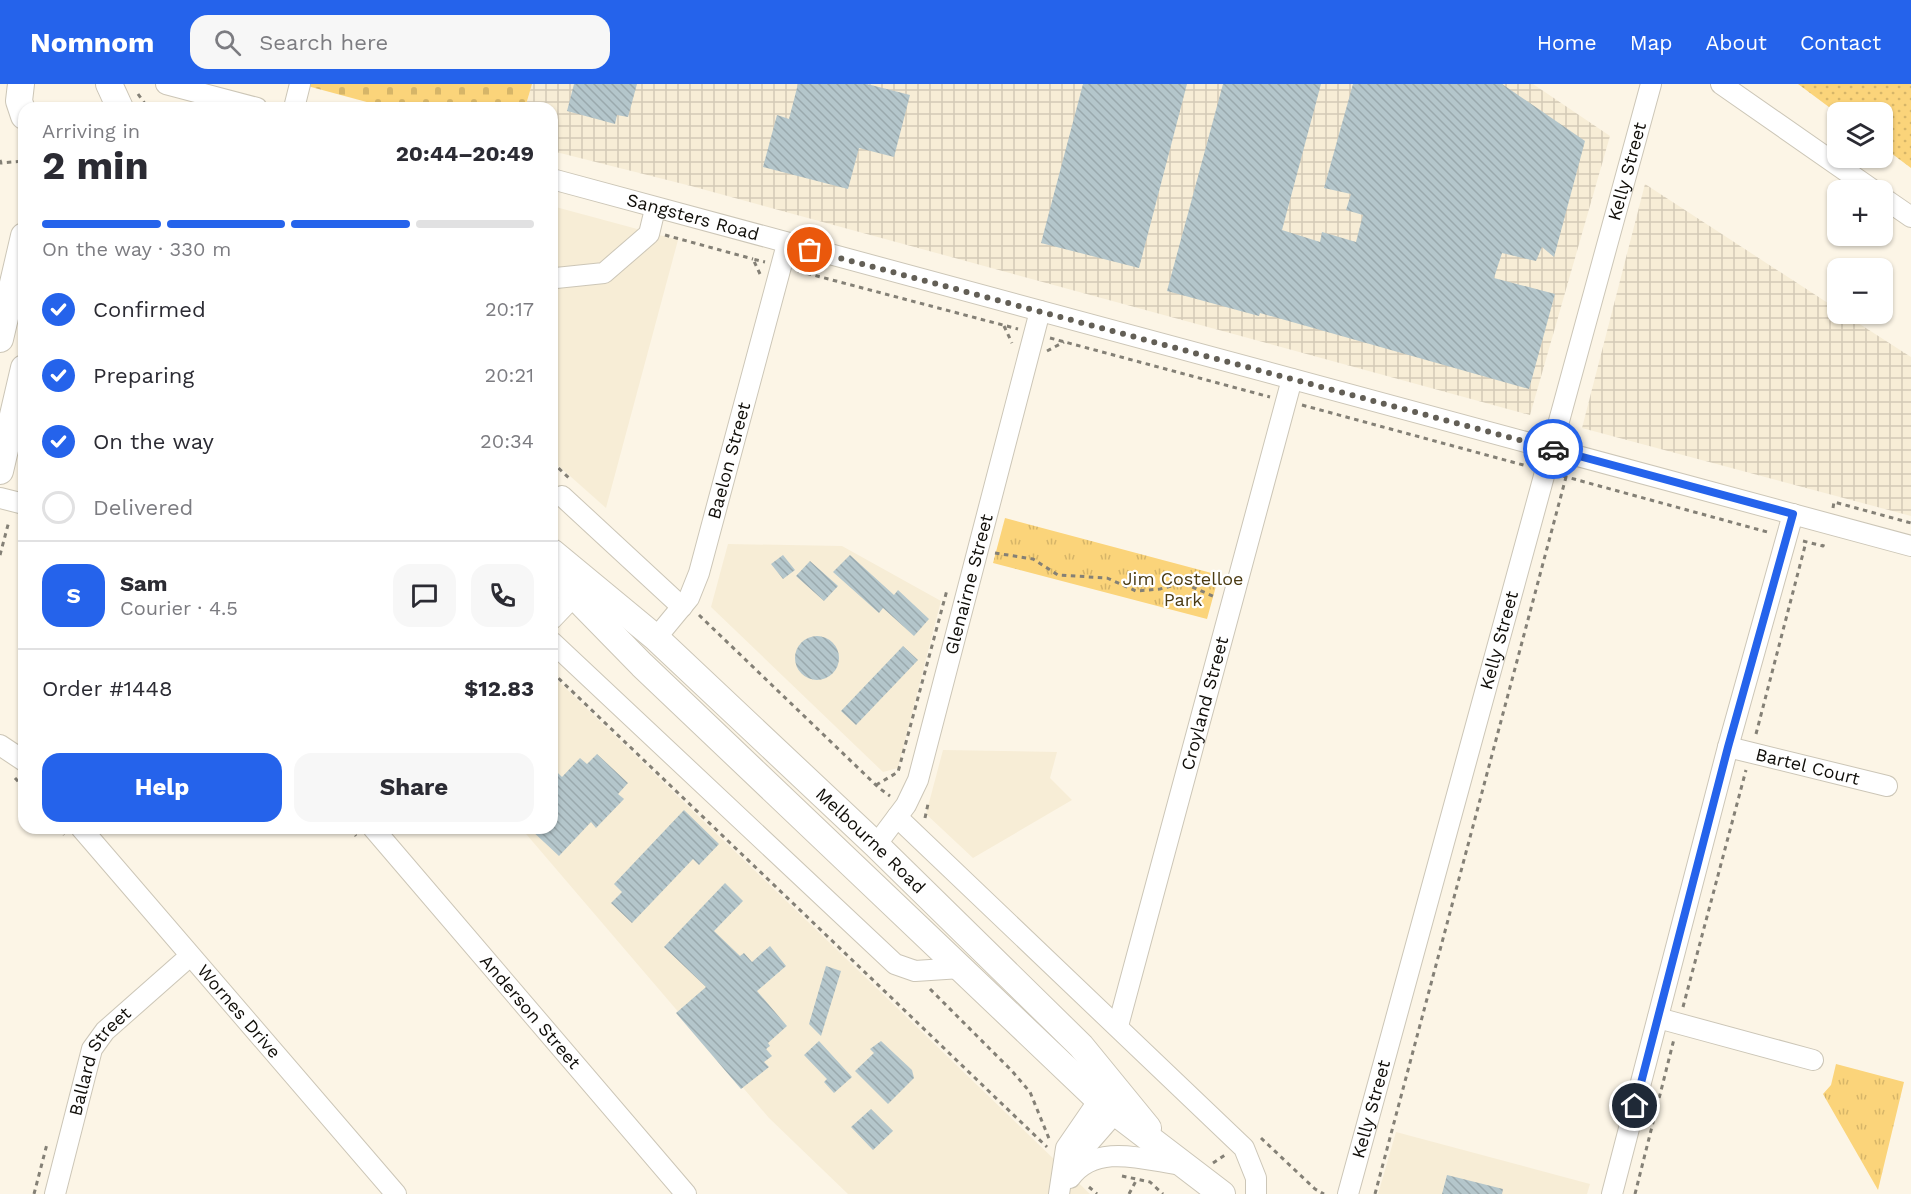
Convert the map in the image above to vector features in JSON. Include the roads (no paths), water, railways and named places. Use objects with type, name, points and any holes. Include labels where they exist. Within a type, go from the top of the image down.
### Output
[{"type":"main road","points":[[108,84],[129,100]]},
{"type":"main road","points":[[107,102],[108,84]]},
{"type":"main road","points":[[0,339],[7,275],[18,250]]},
{"type":"main road","points":[[0,471],[9,398],[18,380]]},
{"type":"main road","name":"Melbourne Road","points":[[558,557],[656,638],[876,845],[965,935],[1068,1033],[1112,1103]]},
{"type":"main road","name":"Melbourne Road","points":[[558,579],[642,665],[954,962],[1183,1165],[1222,1194]]},
{"type":"main road","name":"Baelon Street","points":[[642,665],[656,638]]},
{"type":"main road","points":[[954,962],[965,935]]},
{"type":"street","points":[[166,84],[234,102]]},
{"type":"street","points":[[296,102],[300,84]]},
{"type":"street","name":"Kelly Street","points":[[1348,1194],[1543,471],[1651,84]]},
{"type":"street","points":[[1721,84],[1859,180]]},
{"type":"street","name":"Sangsters Road","points":[[558,181],[655,209],[1911,546]]},
{"type":"street","points":[[1893,205],[1911,217]]},
{"type":"street","points":[[558,279],[604,273],[650,231],[655,209]]},
{"type":"street","name":"Baelon Street","points":[[656,638],[693,590],[787,244]]},
{"type":"street","name":"Glenairne Street","points":[[876,845],[897,818],[918,780],[1040,311]]},
{"type":"street","name":"Croyland Street","points":[[1118,1026],[1292,379]]},
{"type":"street","points":[[561,496],[682,607]]},
{"type":"street","points":[[0,498],[18,502]]},
{"type":"street","points":[[1612,1194],[1728,747],[1793,514]]},
{"type":"street","points":[[558,613],[574,596]]},
{"type":"street","points":[[558,648],[895,964],[915,971],[954,962]]},
{"type":"street","points":[[0,745],[18,757]]},
{"type":"street","name":"Bartel Court","points":[[1728,747],[1887,786]]},
{"type":"street","name":"Melbourne Road","points":[[897,818],[1242,1146],[1251,1161],[1256,1178],[1256,1194]]},
{"type":"street","name":"Wornes Drive","points":[[76,834],[190,957],[396,1194]]},
{"type":"street","name":"Anderson Street","points":[[378,834],[686,1194]]},
{"type":"street","name":"Ballard Street","points":[[55,1194],[92,1049],[105,1030],[190,957]]},
{"type":"street","points":[[1658,1018],[1813,1060]]},
{"type":"street","points":[[1066,1184],[1112,1103]]},
{"type":"street","points":[[1066,1184],[1088,1160],[1104,1156],[1183,1165]]},
{"type":"park label","name":"Jim Costelloe Park","points":[[1183,589]]}]
